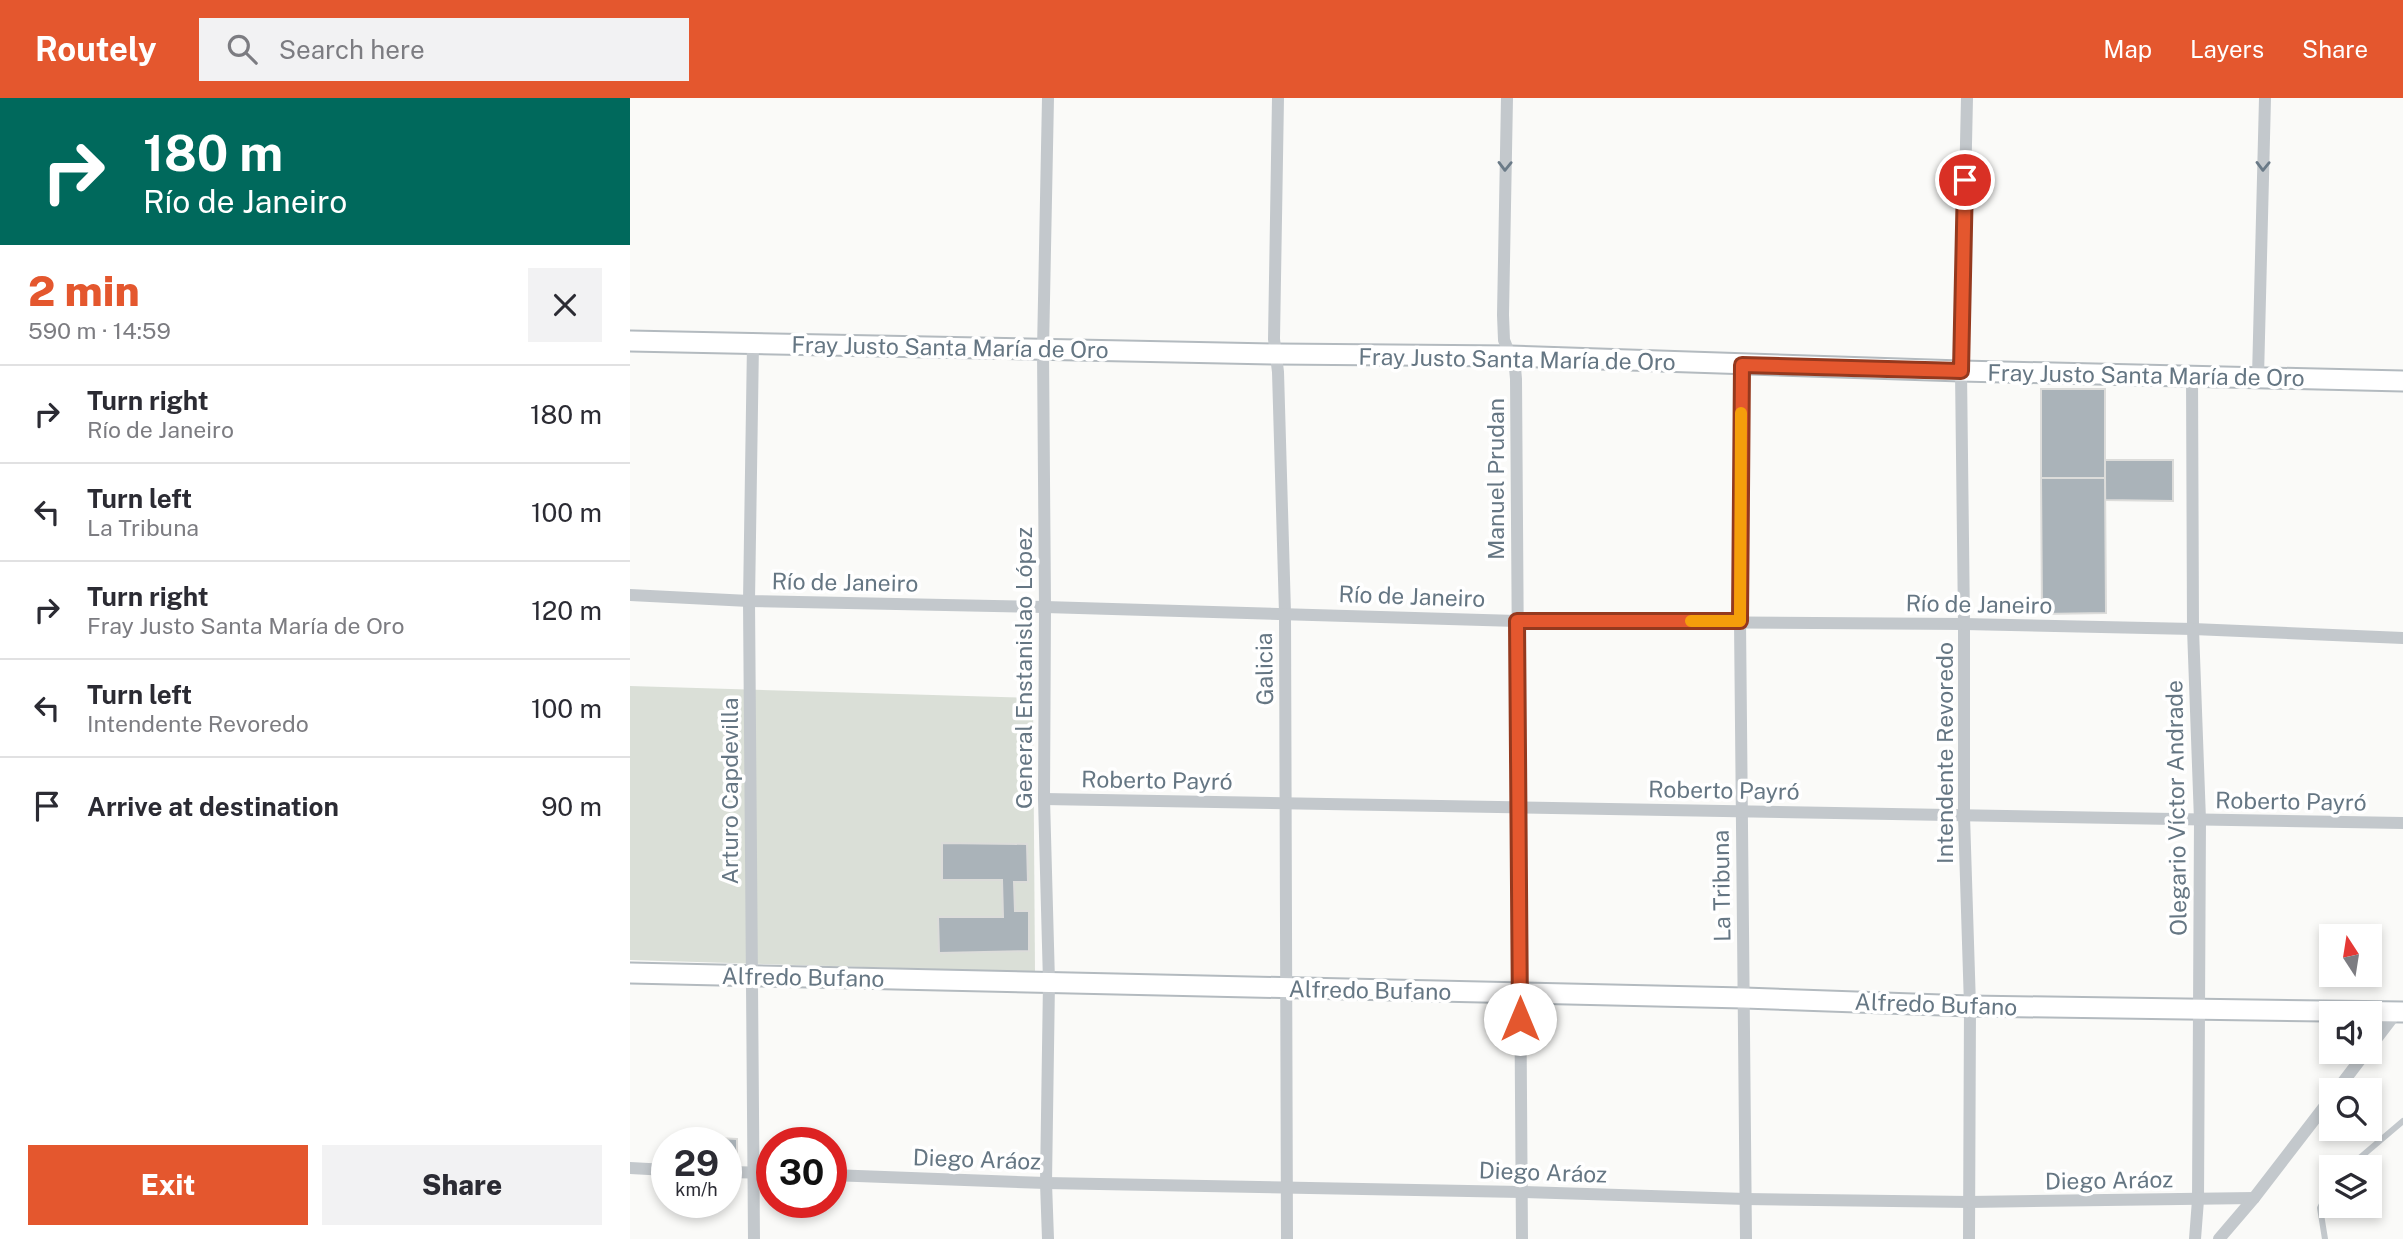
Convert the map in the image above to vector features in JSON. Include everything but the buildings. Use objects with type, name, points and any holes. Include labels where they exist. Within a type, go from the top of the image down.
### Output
[{"type":"street","name":"General Enstanislao López","points":[[1048,98],[1044,350],[1044,799],[1049,982],[1046,1183],[1048,1239]]},
{"type":"street","name":"Galicia","points":[[1278,98],[1274,339],[1285,613],[1287,1239]]},
{"type":"street","name":"Manuel Prudan","points":[[1507,98],[1503,315],[1504,340],[1516,379],[1522,1239]]},
{"type":"street","name":"Intendente Revoredo","points":[[1968,98],[1961,371],[1964,816],[1970,1006],[1969,1239]]},
{"type":"street","points":[[2258,377],[2265,98]]},
{"type":"street","name":"Fray Justo Santa María de Oro","points":[[630,341],[1510,356],[1742,365],[2403,381]]},
{"type":"street","name":"Arturo Capdevilla","points":[[753,343],[749,601],[754,1239]]},
{"type":"street","name":"La Tribuna","points":[[1742,365],[1740,621],[1746,1239]]},
{"type":"street","name":"Olegario Víctor Andrade","points":[[2192,375],[2193,629],[2200,820],[2198,1200],[2195,1239]]},
{"type":"street","name":"Río de Janeiro","points":[[630,595],[749,601],[1517,621],[1964,624],[2193,629],[2403,638]]},
{"type":"street","name":"Roberto Payró","points":[[1044,799],[2403,823]]},
{"type":"street","name":"Alfredo Bufano","points":[[630,973],[1744,998],[1970,1006],[2400,1012]]},
{"type":"street","points":[[2382,1033],[2400,1012]]},
{"type":"street","points":[[2346,1078],[2357,1064]]},
{"type":"street","points":[[2219,1239],[2319,1114]]},
{"type":"street","points":[[630,1168],[651,1169]]},
{"type":"street","points":[[742,1173],[754,1173]]},
{"type":"street","name":"Diego Aráoz","points":[[847,1176],[1046,1183],[1746,1199],[1969,1202],[2254,1198]]},
{"type":"lane","points":[[2363,1155],[2401,1122],[2403,1132]]},
{"type":"lane","points":[[2322,1218],[2325,1239]]},
{"type":"shaded area","points":[[630,686],[1033,698],[1035,972],[630,960]]},
{"type":"slow traffic","points":[[1691,621],[1740,621],[1741,413]]},
{"type":"route","points":[[1520,1019],[1517,621],[1740,621],[1742,365],[1961,371],[1965,180]]}]
